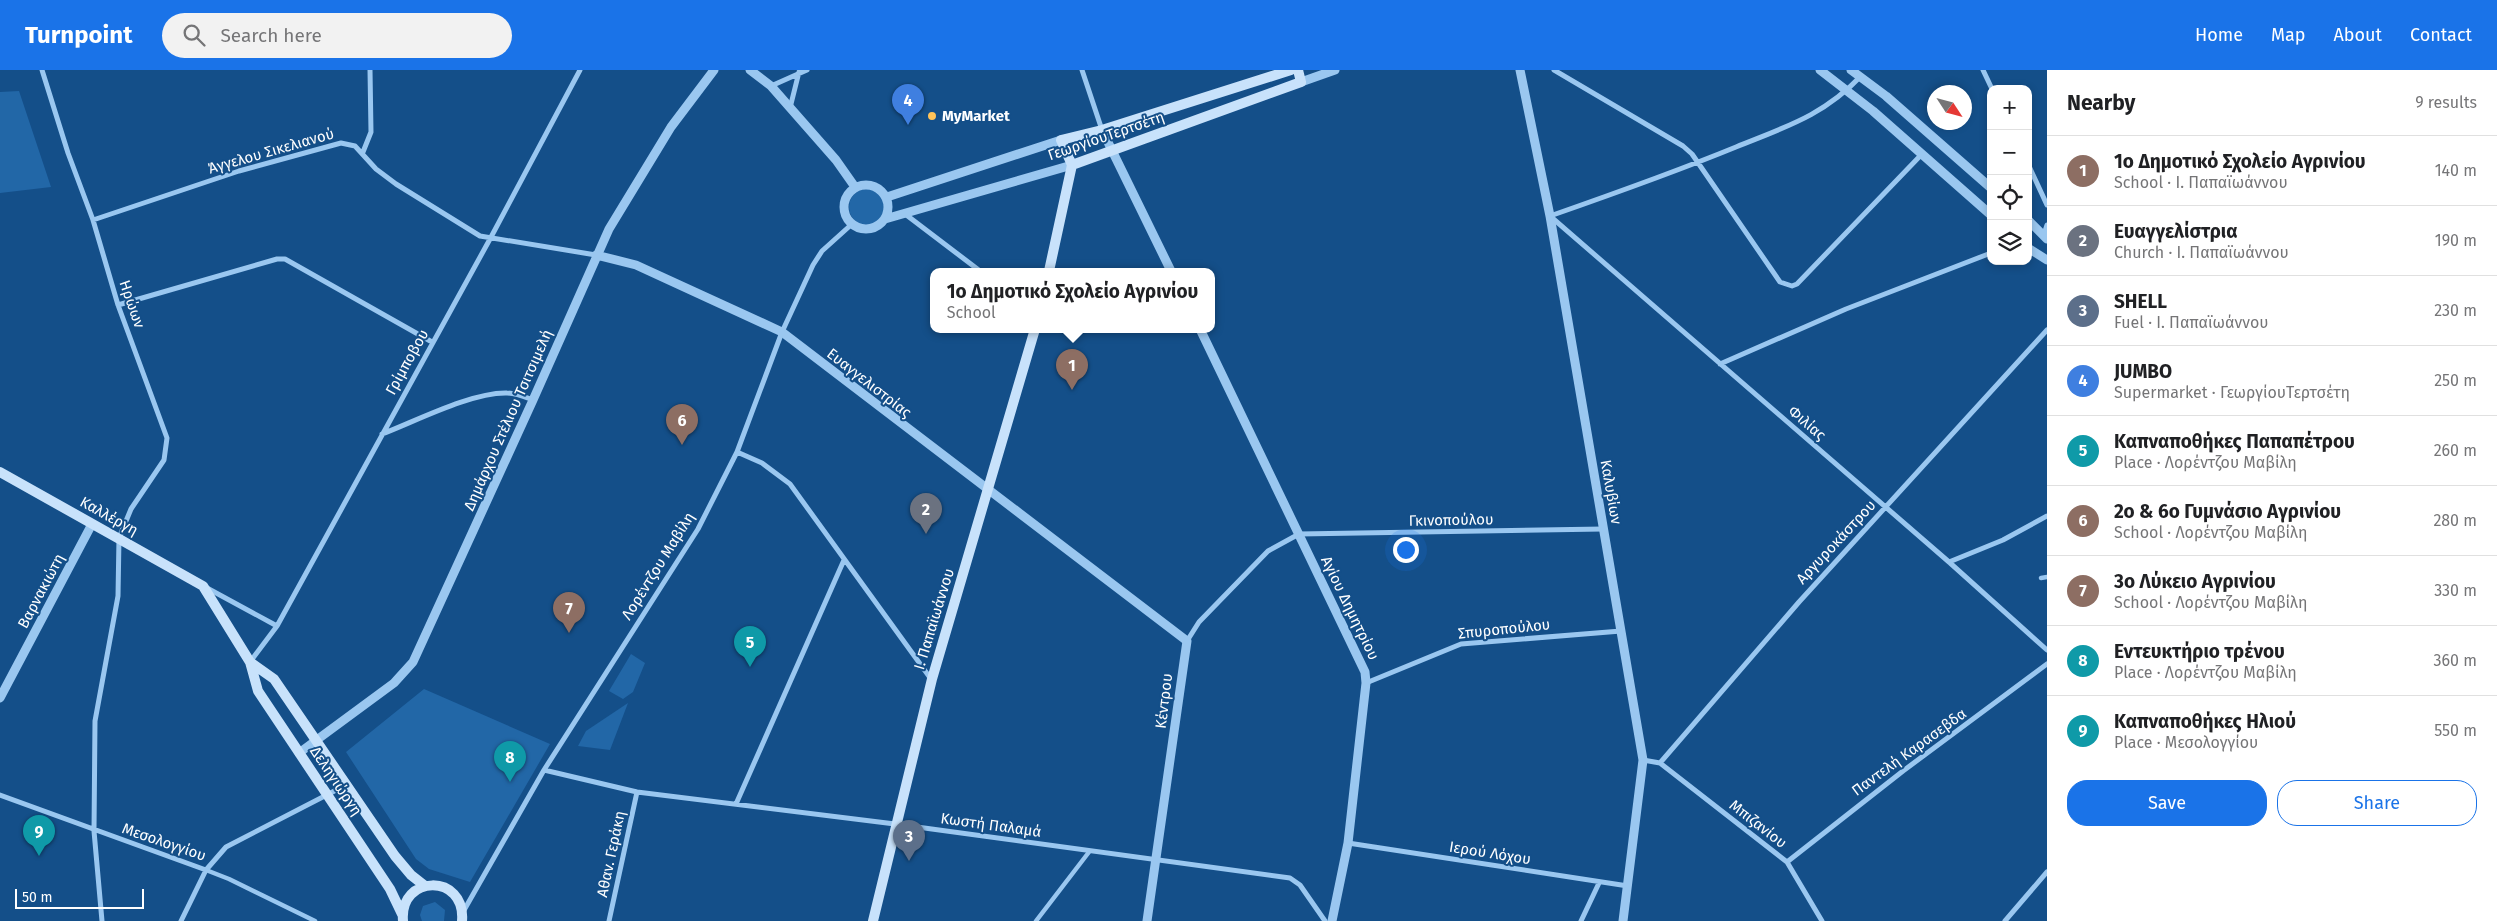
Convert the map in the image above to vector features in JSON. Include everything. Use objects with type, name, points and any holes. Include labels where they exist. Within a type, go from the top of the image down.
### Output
[{"type":"main road","name":"ΓεωργίουΤερτσέτη","points":[[1061,140],[1102,130],[1291,70]]},
{"type":"main road","points":[[1298,70],[1301,82]]},
{"type":"main road","name":"ΓεωργίουΤερτσέτη","points":[[1072,165],[1301,82]]},
{"type":"main road","points":[[1050,268],[1072,165],[1061,140]]},
{"type":"main road","name":"Ι. Παπαϊωάννου","points":[[873,921],[895,824],[932,679],[989,491],[1034,333]]},
{"type":"main road","name":"Καλλέργη","points":[[0,472],[203,586]]},
{"type":"main road","name":"Δεληγιώργη","points":[[203,586],[250,662],[258,691],[390,889],[402,918]]},
{"type":"main road","name":"Δεληγιώργη","points":[[250,662],[274,679],[395,856],[411,875],[425,886]]},
{"type":"main road","points":[[402,918],[408,898],[414,891],[425,886],[440,886],[449,890],[460,904],[462,917]]},
{"type":"street","name":"Ηρώων","points":[[42,70],[68,153],[93,220],[118,305],[167,434],[168,445],[164,460],[131,509],[119,538]]},
{"type":"street","points":[[363,152],[371,132],[370,70]]},
{"type":"street","name":"Γρίμποβου","points":[[250,662],[277,626],[490,239],[580,70]]},
{"type":"street","name":"Δημάρχου Στέλιου Τσιτσιμελή","points":[[299,753],[394,683],[413,662],[534,400],[596,255],[620,208],[653,154],[690,100],[714,70]]},
{"type":"street","points":[[771,86],[799,71],[807,70]]},
{"type":"street","points":[[1082,70],[1102,130],[1170,268]]},
{"type":"street","name":"ΓεωργίουΤερτσέτη","points":[[1301,82],[1334,70]]},
{"type":"street","name":"Καλυβίων","points":[[1520,70],[1550,216],[1643,760],[1623,921]]},
{"type":"street","points":[[1554,70],[1683,146],[1699,162],[1780,282],[1792,286],[1797,284],[1921,155]]},
{"type":"street","points":[[1820,70],[1848,90],[1987,212]]},
{"type":"street","points":[[1851,70],[1861,76],[1987,185]]},
{"type":"street","points":[[1983,70],[1990,85]]},
{"type":"street","points":[[790,108],[799,71]]},
{"type":"street","points":[[754,72],[771,86],[836,160],[855,187]]},
{"type":"street","points":[[1550,216],[1699,162],[1812,115],[1848,90],[1861,76]]},
{"type":"street","name":"ΓεωργίουΤερτσέτη","points":[[887,197],[1061,140]]},
{"type":"street","name":"Άγγελου Σικελιανού","points":[[93,220],[239,171],[335,143],[352,144],[363,152],[376,169],[396,184],[478,235],[490,239]]},
{"type":"street","name":"ΓεωργίουΤερτσέτη","points":[[884,219],[1072,165]]},
{"type":"street","points":[[2032,173],[2047,205]]},
{"type":"street","points":[[870,184],[877,187],[887,197],[888,212],[880,224],[866,229],[852,224],[847,219],[844,205],[849,192],[855,187],[870,184]]},
{"type":"street","points":[[905,213],[976,268]]},
{"type":"street","name":"Φιλίας","points":[[1550,216],[1949,562],[2047,650]]},
{"type":"street","points":[[2032,223],[2046,233]]},
{"type":"street","name":"Λορέντζου Μαβίλη","points":[[462,917],[544,770],[698,530],[737,452],[782,332],[822,251],[852,224]]},
{"type":"street","name":"Ευαγγελιστρίας","points":[[490,239],[596,255],[636,265],[782,332],[1187,641]]},
{"type":"street","points":[[2032,251],[2047,260]]},
{"type":"street","points":[[1720,364],[1846,309],[1987,254]]},
{"type":"street","points":[[118,305],[277,259],[285,259],[432,342]]},
{"type":"street","name":"Αργυροκάστρου","points":[[1660,763],[1799,602],[2047,330]]},
{"type":"street","name":"Αγίου Δημητρίου","points":[[1202,333],[1360,660],[1366,683],[1348,843],[1332,921]]},
{"type":"street","points":[[382,434],[474,398],[494,393],[510,393],[534,400]]},
{"type":"street","points":[[737,452],[762,463],[790,484],[932,679]]},
{"type":"street","points":[[1949,562],[2003,540],[2047,516]]},
{"type":"street","name":"Βαρνακιώτη","points":[[0,698],[92,524]]},
{"type":"street","name":"Γκινοπούλου","points":[[1299,534],[1603,530]]},
{"type":"street","name":"Κέντρου","points":[[1147,921],[1157,862],[1187,641],[1199,622],[1268,551],[1299,534]]},
{"type":"street","points":[[102,921],[94,831],[96,721],[118,596],[119,538]]},
{"type":"street","points":[[736,804],[844,560]]},
{"type":"street","points":[[2041,578],[2047,577]]},
{"type":"street","points":[[203,586],[277,626]]},
{"type":"street","name":"Σπυροπούλου","points":[[1366,683],[1461,644],[1476,641],[1621,632]]},
{"type":"street","name":"Παντελή Καρασεβδα","points":[[1787,862],[1903,771],[2047,664]]},
{"type":"street","points":[[1643,760],[1660,763]]},
{"type":"street","name":"Μπιζανίου","points":[[1660,763],[1787,862],[1822,921]]},
{"type":"street","name":"Κωστή Παλαμά","points":[[544,770],[637,792],[895,824],[1157,862],[1290,878],[1300,885],[1325,921]]},
{"type":"street","points":[[181,921],[206,870],[226,846],[347,784]]},
{"type":"street","name":"Αθαν. Γεράκη","points":[[609,921],[637,792]]},
{"type":"street","name":"Μεσολογγίου","points":[[0,795],[229,879],[315,921]]},
{"type":"street","name":"Ιερού Λόχου","points":[[1348,843],[1628,886]]},
{"type":"street","points":[[1036,921],[1090,852]]},
{"type":"street","points":[[2005,921],[2047,872]]},
{"type":"street","points":[[1582,921],[1599,883]]},
{"type":"shaded area","points":[[19,91],[51,187],[0,193],[0,92]]},
{"type":"shaded area","points":[[867,189],[874,190],[880,194],[884,200],[884,214],[880,220],[874,224],[867,225],[860,224],[854,220],[850,214],[849,207],[850,200],[854,194],[860,190]]},
{"type":"shaded area","points":[[631,654],[645,663],[633,692],[623,699],[609,691]]},
{"type":"shaded area","points":[[424,689],[550,744],[470,882],[429,869],[416,859],[346,752]]},
{"type":"shaded area","points":[[628,703],[610,750],[578,746],[586,731]]},
{"type":"shaded area","points":[[435,902],[445,910],[444,921],[422,921],[420,915],[423,906]]},
{"type":"place","name":"MyMarket","points":[[932,116]]},
{"type":"place","name":"JUMBO","points":[[908,125]]},
{"type":"place","name":"1ο Δημοτικό Σχολείο Αγρινίου","points":[[1072,390]]},
{"type":"place","name":"2ο & 6ο Γυμνάσιο Αγρινίου","points":[[682,445]]},
{"type":"place","name":"Ευαγγελίστρια","points":[[926,534]]},
{"type":"place","name":"3ο Λύκειο Αγρινίου","points":[[569,633]]},
{"type":"place","name":"Καπναποθήκες Παπαπέτρου","points":[[750,667]]},
{"type":"place","name":"Εντευκτήριο τρένου","points":[[510,782]]},
{"type":"place","name":"Καπναποθήκες Ηλιού","points":[[39,856]]},
{"type":"place","name":"SHELL","points":[[909,861]]}]
